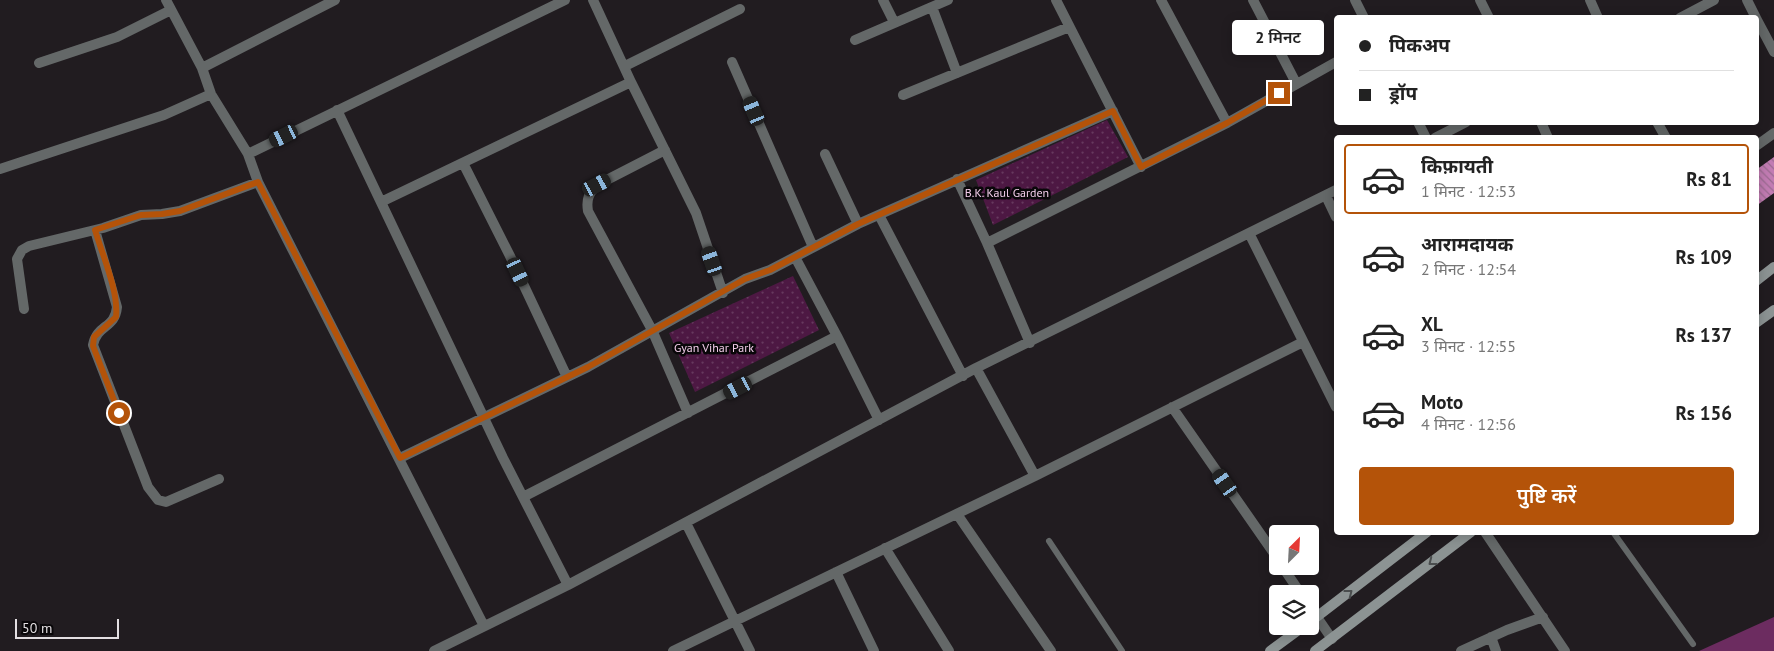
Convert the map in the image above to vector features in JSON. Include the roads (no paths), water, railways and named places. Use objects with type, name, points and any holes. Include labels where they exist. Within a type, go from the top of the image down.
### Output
[{"type":"street","points":[[166,0],[202,68],[212,94],[248,154],[258,182],[484,626]]},
{"type":"street","points":[[202,68],[335,0]]},
{"type":"street","points":[[248,154],[565,0]]},
{"type":"street","points":[[593,0],[696,213],[723,293]]},
{"type":"street","points":[[883,0],[894,22]]},
{"type":"street","points":[[855,40],[948,0]]},
{"type":"street","points":[[1056,0],[1141,167]]},
{"type":"street","points":[[1161,0],[1227,123]]},
{"type":"street","points":[[1253,0],[1296,83]]},
{"type":"street","points":[[1355,0],[1362,15]]},
{"type":"street","points":[[1480,0],[1488,15]]},
{"type":"street","points":[[1590,0],[1597,15]]},
{"type":"street","points":[[1686,15],[1714,0]]},
{"type":"street","points":[[1747,0],[1754,15]]},
{"type":"street","points":[[932,6],[956,73]]},
{"type":"street","points":[[625,66],[740,9]]},
{"type":"street","points":[[39,63],[117,37],[171,10]]},
{"type":"street","points":[[1759,24],[1774,52]]},
{"type":"street","points":[[902,96],[1069,27]]},
{"type":"street","points":[[732,62],[814,246]]},
{"type":"street","points":[[987,243],[1227,123],[1334,63]]},
{"type":"street","points":[[381,202],[631,82]]},
{"type":"street","points":[[0,168],[179,110],[212,94]]},
{"type":"street","points":[[338,110],[484,418],[568,585]]},
{"type":"street","points":[[400,458],[568,377],[723,293],[745,279],[770,270],[858,224],[1113,111]]},
{"type":"street","points":[[1441,135],[1460,125]]},
{"type":"street","points":[[1759,144],[1774,133]]},
{"type":"street","points":[[664,150],[597,185],[590,192],[586,202],[588,211],[652,330],[688,413]]},
{"type":"street","points":[[824,154],[858,224]]},
{"type":"street","points":[[463,163],[568,377]]},
{"type":"street","points":[[957,179],[1030,342]]},
{"type":"street","points":[[24,310],[17,258],[22,250],[29,246],[95,230],[141,215],[180,211],[258,182]]},
{"type":"street","points":[[434,651],[568,585],[976,368],[1334,191]]},
{"type":"street","points":[[1326,196],[1334,213]]},
{"type":"street","points":[[879,215],[963,376]]},
{"type":"street","points":[[95,230],[115,294],[117,307],[116,317],[94,337],[93,346],[148,487],[158,500],[166,502],[219,479]]},
{"type":"street","points":[[1249,233],[1334,403]]},
{"type":"street","points":[[795,257],[837,336],[878,420]]},
{"type":"street","points":[[1759,279],[1774,268]]},
{"type":"street","points":[[1759,321],[1774,310]]},
{"type":"street","points":[[523,497],[837,336]]},
{"type":"street","points":[[673,651],[1035,476],[1303,342]]},
{"type":"street","points":[[976,368],[1035,476]]},
{"type":"street","points":[[1172,406],[1269,547]]},
{"type":"street","points":[[957,514],[1051,651]]},
{"type":"street","points":[[686,523],[750,651]]},
{"type":"street","points":[[1319,616],[1423,535]]},
{"type":"street","points":[[1316,651],[1467,535]]},
{"type":"street","points":[[1487,535],[1565,651]]},
{"type":"street","points":[[885,548],[949,651]]},
{"type":"street","points":[[836,572],[874,651]]},
{"type":"street","points":[[1461,651],[1543,617]]},
{"type":"street","points":[[1319,625],[1332,639]]},
{"type":"street","points":[[1270,651],[1292,635]]},
{"type":"street","points":[[1491,637],[1496,651]]},
{"type":"lane","points":[[1614,535],[1693,644]]},
{"type":"lane","points":[[1049,541],[1122,651]]},
{"type":"park label","name":"B.K. Kaul Garden","points":[[1007,192]]},
{"type":"park label","name":"Gyan Vihar Park","points":[[714,347]]}]
